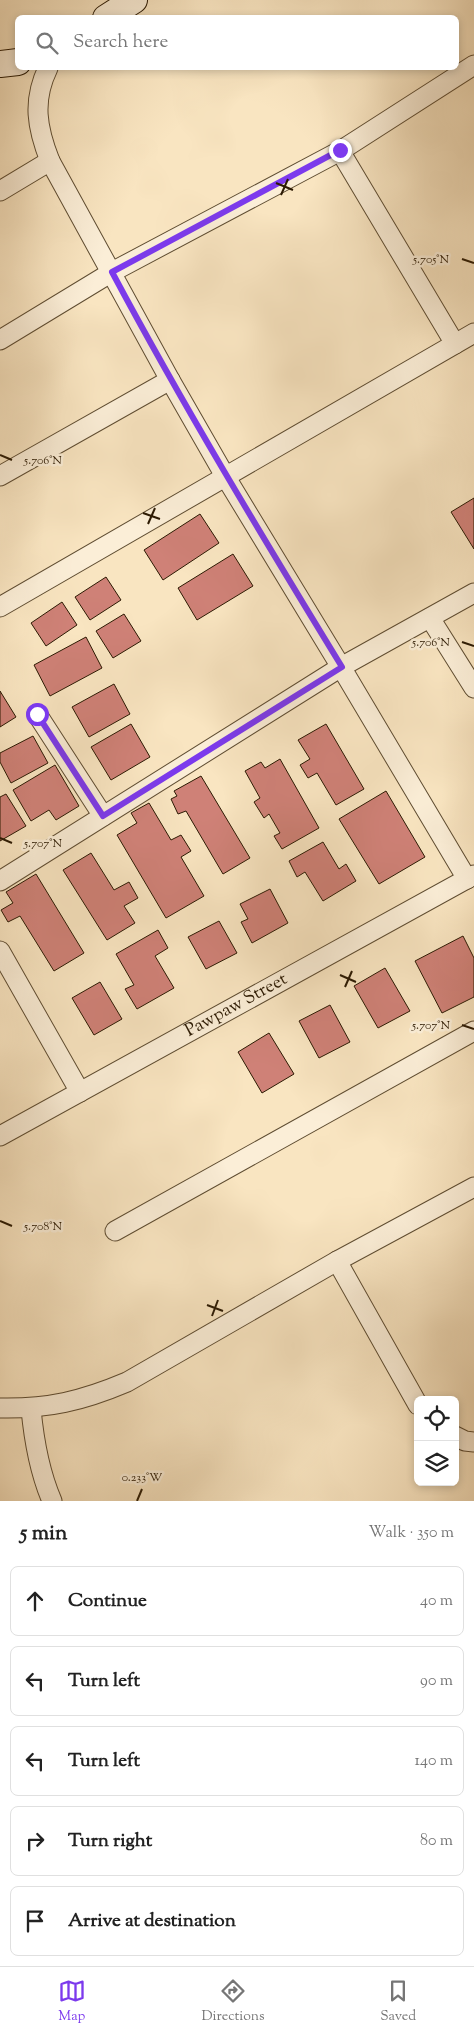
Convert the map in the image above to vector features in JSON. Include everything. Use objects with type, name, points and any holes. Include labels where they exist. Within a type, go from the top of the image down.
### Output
[{"type":"street","points":[[111,15],[134,0]]},
{"type":"street","points":[[0,64],[15,62]]},
{"type":"street","points":[[0,340],[112,272],[340,150],[474,65]]},
{"type":"street","points":[[47,70],[42,79],[38,103],[38,120],[40,136],[50,161],[225,476],[471,877]]},
{"type":"street","points":[[340,150],[455,344]]},
{"type":"street","points":[[0,191],[50,161]]},
{"type":"street","points":[[0,607],[474,332]]},
{"type":"street","points":[[0,476],[170,380]]},
{"type":"street","points":[[0,881],[342,667],[474,593]]},
{"type":"street","points":[[430,618],[474,688]]},
{"type":"street","points":[[37,714],[103,816]]},
{"type":"street","name":"Pawpaw Street","points":[[0,1136],[471,877]]},
{"type":"street","points":[[0,951],[80,1092]]},
{"type":"street","points":[[115,1231],[474,1031]]},
{"type":"street","points":[[0,1408],[31,1409],[71,1402],[101,1393],[126,1382],[336,1261],[474,1187]]},
{"type":"street","points":[[336,1261],[414,1398]]},
{"type":"street","points":[[31,1409],[39,1461],[52,1501]]},
{"type":"street","points":[[459,1438],[474,1442]]},
{"type":"building","points":[[474,498],[474,549],[451,512]]},
{"type":"building","points":[[200,514],[219,543],[163,580],[144,550]]},
{"type":"building","points":[[233,554],[253,586],[197,620],[178,588]]},
{"type":"building","points":[[106,577],[121,600],[90,620],[75,597]]},
{"type":"building","points":[[62,602],[77,625],[46,646],[31,623]]},
{"type":"building","points":[[124,614],[141,641],[113,658],[96,631]]},
{"type":"building","points":[[86,637],[102,668],[50,696],[34,665]]},
{"type":"building","points":[[114,684],[130,714],[89,737],[72,707]]},
{"type":"building","points":[[0,691],[16,717],[0,727]]},
{"type":"building","points":[[131,724],[150,757],[111,780],[91,747]]},
{"type":"building","points":[[326,724],[364,789],[336,805],[317,773],[308,778],[300,765],[310,759],[298,740]]},
{"type":"building","points":[[33,736],[48,763],[11,783],[0,762],[0,753]]},
{"type":"building","points":[[280,759],[319,828],[282,849],[274,836],[280,833],[269,814],[264,818],[254,802],[260,798],[245,771],[261,762],[265,768]]},
{"type":"building","points":[[55,765],[79,806],[56,820],[49,810],[31,821],[13,790]]},
{"type":"building","points":[[201,776],[250,858],[223,874],[186,811],[178,814],[171,799],[177,796],[174,791]]},
{"type":"building","points":[[386,791],[425,857],[379,884],[339,819]]},
{"type":"building","points":[[6,794],[26,826],[0,841],[0,797]]},
{"type":"building","points":[[149,803],[171,840],[181,835],[191,851],[181,857],[204,896],[166,918],[117,835],[137,823],[131,813]]},
{"type":"building","points":[[323,842],[339,869],[346,864],[356,881],[323,901],[305,872],[297,877],[289,861]]},
{"type":"building","points":[[91,853],[114,890],[129,882],[138,898],[124,906],[135,923],[107,940],[63,870]]},
{"type":"building","points":[[36,874],[84,953],[54,971],[20,916],[8,922],[1,910],[13,903],[6,892]]},
{"type":"building","points":[[270,889],[288,923],[252,943],[241,922],[248,919],[240,904]]},
{"type":"building","points":[[219,921],[237,953],[206,969],[188,937]]},
{"type":"building","points":[[158,930],[168,948],[155,956],[174,988],[137,1009],[125,989],[134,985],[116,954]]},
{"type":"building","points":[[463,936],[474,958],[474,997],[442,1013],[415,961]]},
{"type":"building","points":[[385,968],[410,1011],[378,1028],[354,986]]},
{"type":"building","points":[[100,982],[122,1019],[94,1035],[72,998]]},
{"type":"building","points":[[330,1005],[350,1042],[319,1058],[299,1021]]},
{"type":"building","points":[[269,1033],[294,1074],[262,1093],[238,1052]]},
{"type":"route","points":[[37,714],[103,816],[342,667],[225,476],[170,380],[112,272],[340,150]]}]
